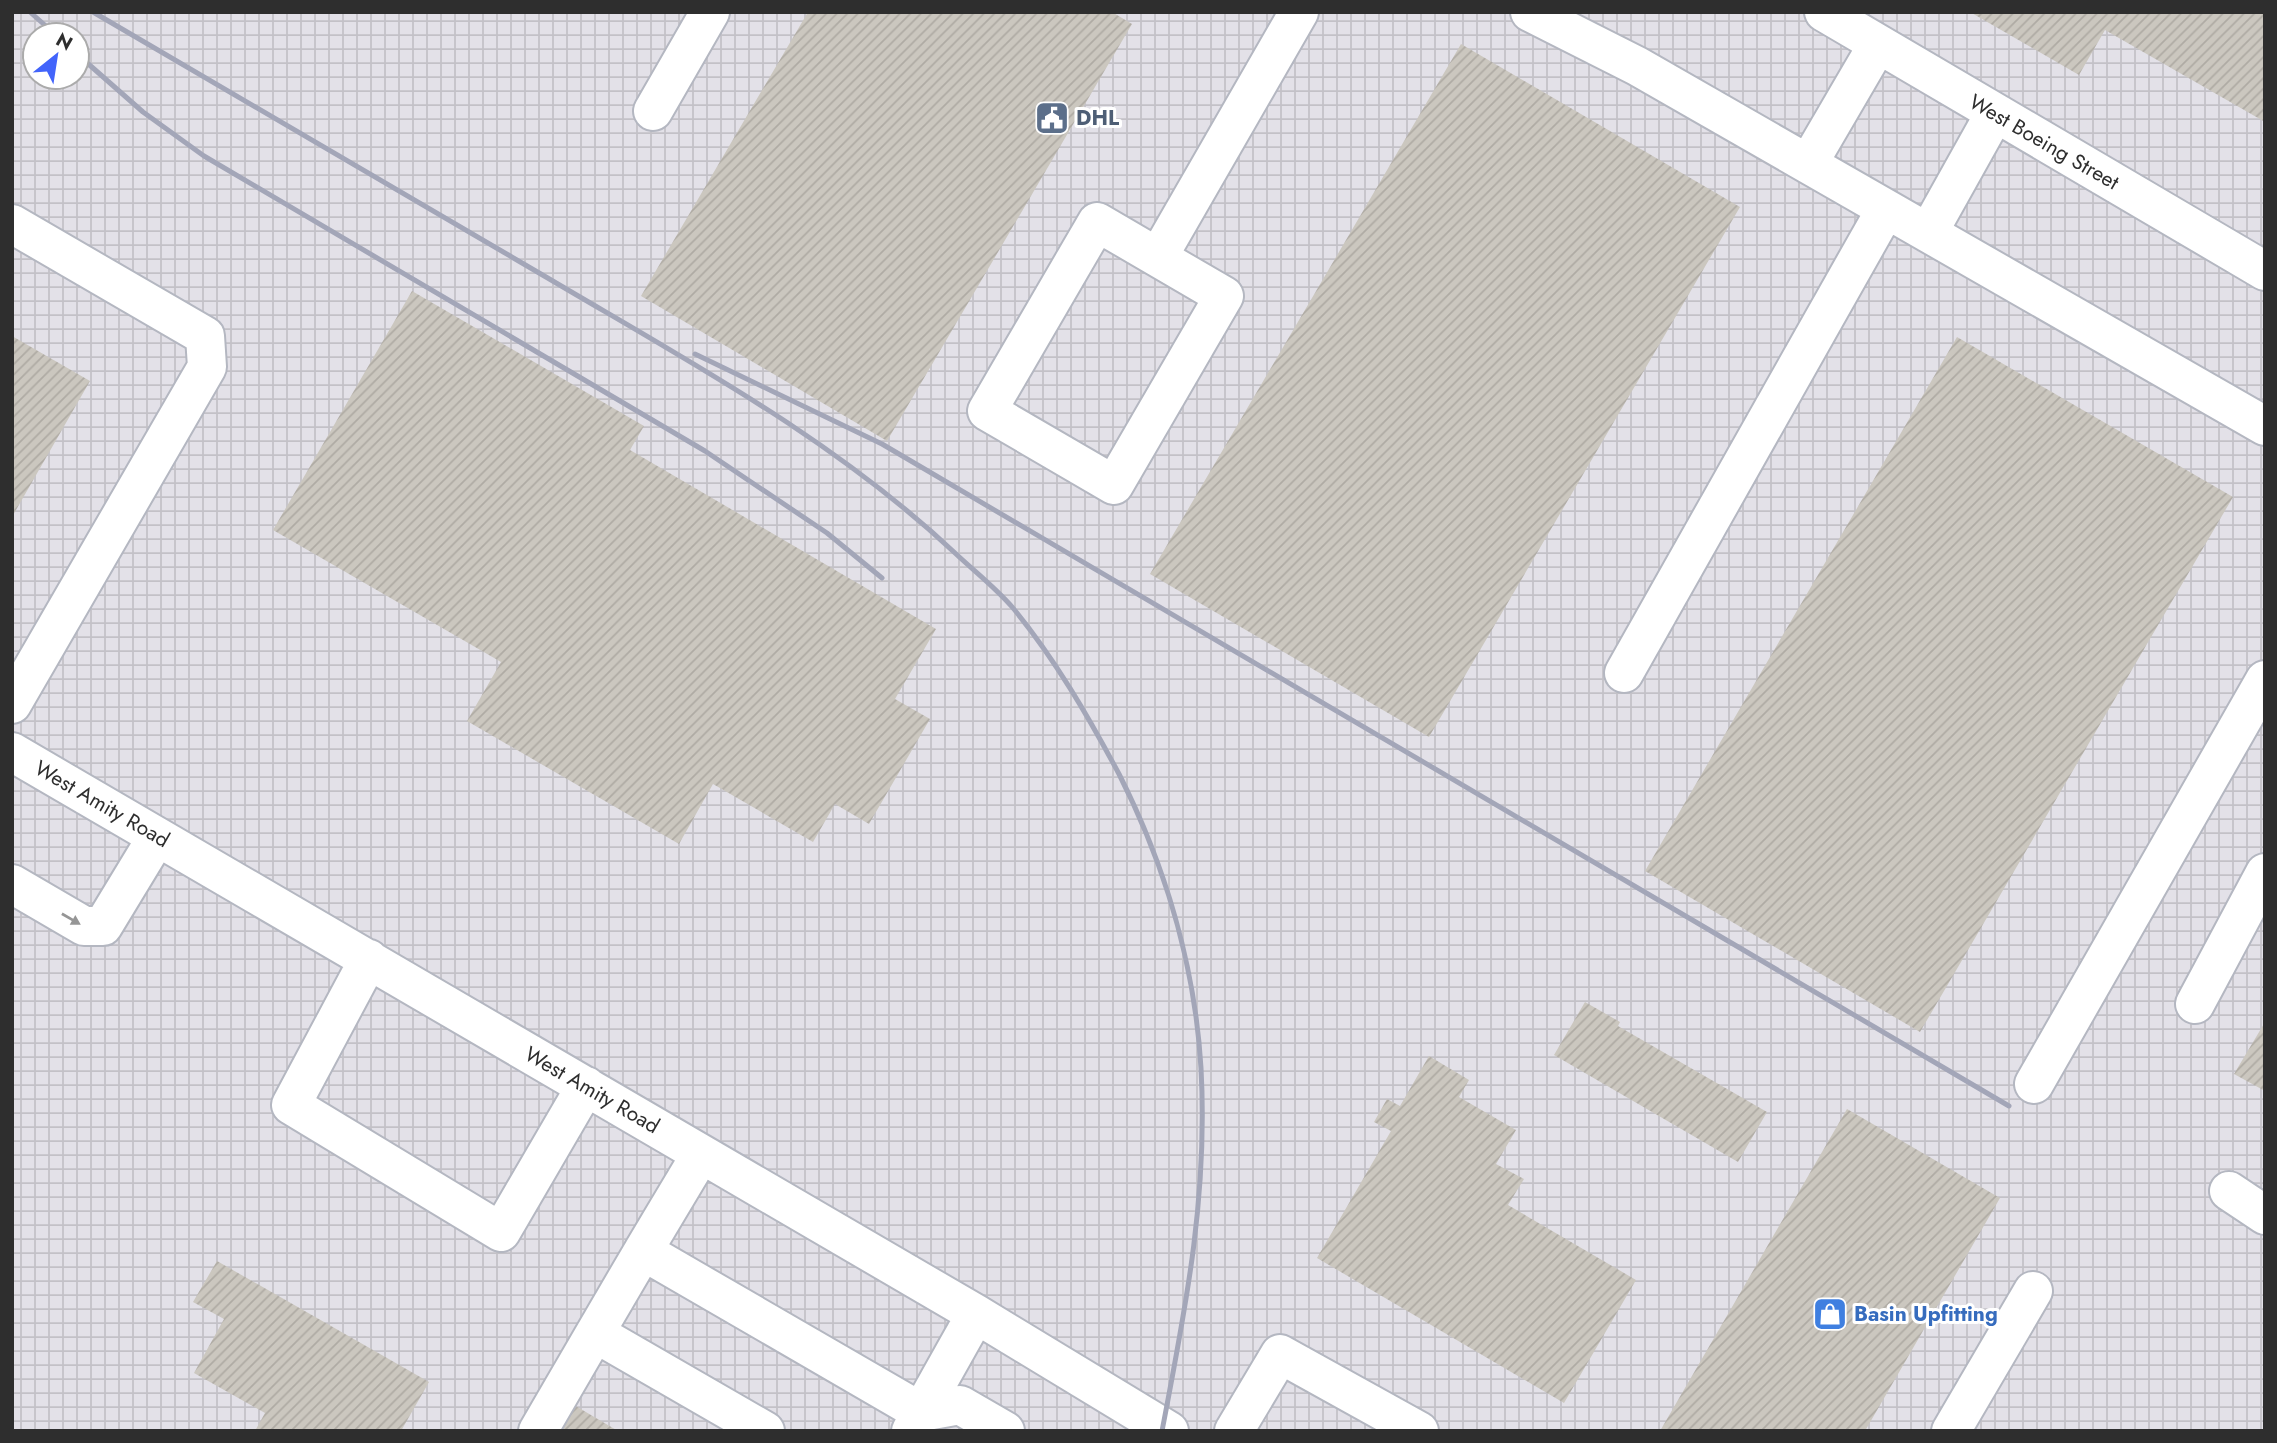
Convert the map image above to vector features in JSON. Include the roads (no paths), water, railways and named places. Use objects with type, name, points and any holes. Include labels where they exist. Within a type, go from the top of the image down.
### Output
[{"type":"street","points":[[653,111],[710,12]]},
{"type":"street","points":[[1158,257],[1299,12]]},
{"type":"street","points":[[1530,12],[1637,66],[2265,426]]},
{"type":"street","name":"West Boeing Street","points":[[1824,12],[2265,271]]},
{"type":"street","points":[[1808,164],[1878,44]]},
{"type":"street","points":[[1928,233],[1995,113]]},
{"type":"street","points":[[1625,673],[1886,209]]},
{"type":"street","points":[[1097,222],[1158,257],[1224,296],[1114,485],[987,411],[1097,222]]},
{"type":"street","points":[[12,224],[205,337],[207,367],[12,704]]},
{"type":"street","points":[[2034,1084],[2265,680]]},
{"type":"street","name":"West Amity Road","points":[[12,752],[976,1314],[1169,1431]]},
{"type":"street","points":[[12,884],[84,926],[103,926],[157,837]]},
{"type":"street","points":[[2195,1004],[2265,873]]},
{"type":"street","points":[[369,959],[291,1105],[500,1232],[586,1086]]},
{"type":"street","points":[[538,1431],[701,1154]]},
{"type":"street","points":[[2229,1191],[2265,1215]]},
{"type":"street","points":[[643,1251],[916,1421]]},
{"type":"street","points":[[1951,1431],[2033,1291]]},
{"type":"street","points":[[916,1421],[976,1314]]},
{"type":"street","points":[[595,1333],[765,1431]]},
{"type":"street","points":[[1234,1431],[1280,1354],[1419,1431]]},
{"type":"street","points":[[916,1421],[960,1405],[1005,1431]]},
{"type":"railway","points":[[30,12],[40,21]]},
{"type":"railway","points":[[93,12],[706,371],[810,438],[909,512],[999,594],[1028,627],[1083,709],[1135,809],[1164,880],[1185,954],[1192,992],[1201,1068],[1198,1206],[1187,1295],[1162,1431]]},
{"type":"railway","points":[[91,66],[143,112],[204,156],[705,451],[827,533],[882,578]]},
{"type":"railway","points":[[695,354],[882,444],[2009,1106]]},
{"type":"place","name":"DHL","points":[[1052,118]]},
{"type":"place","name":"Basin Upfitting","points":[[1830,1314]]}]
